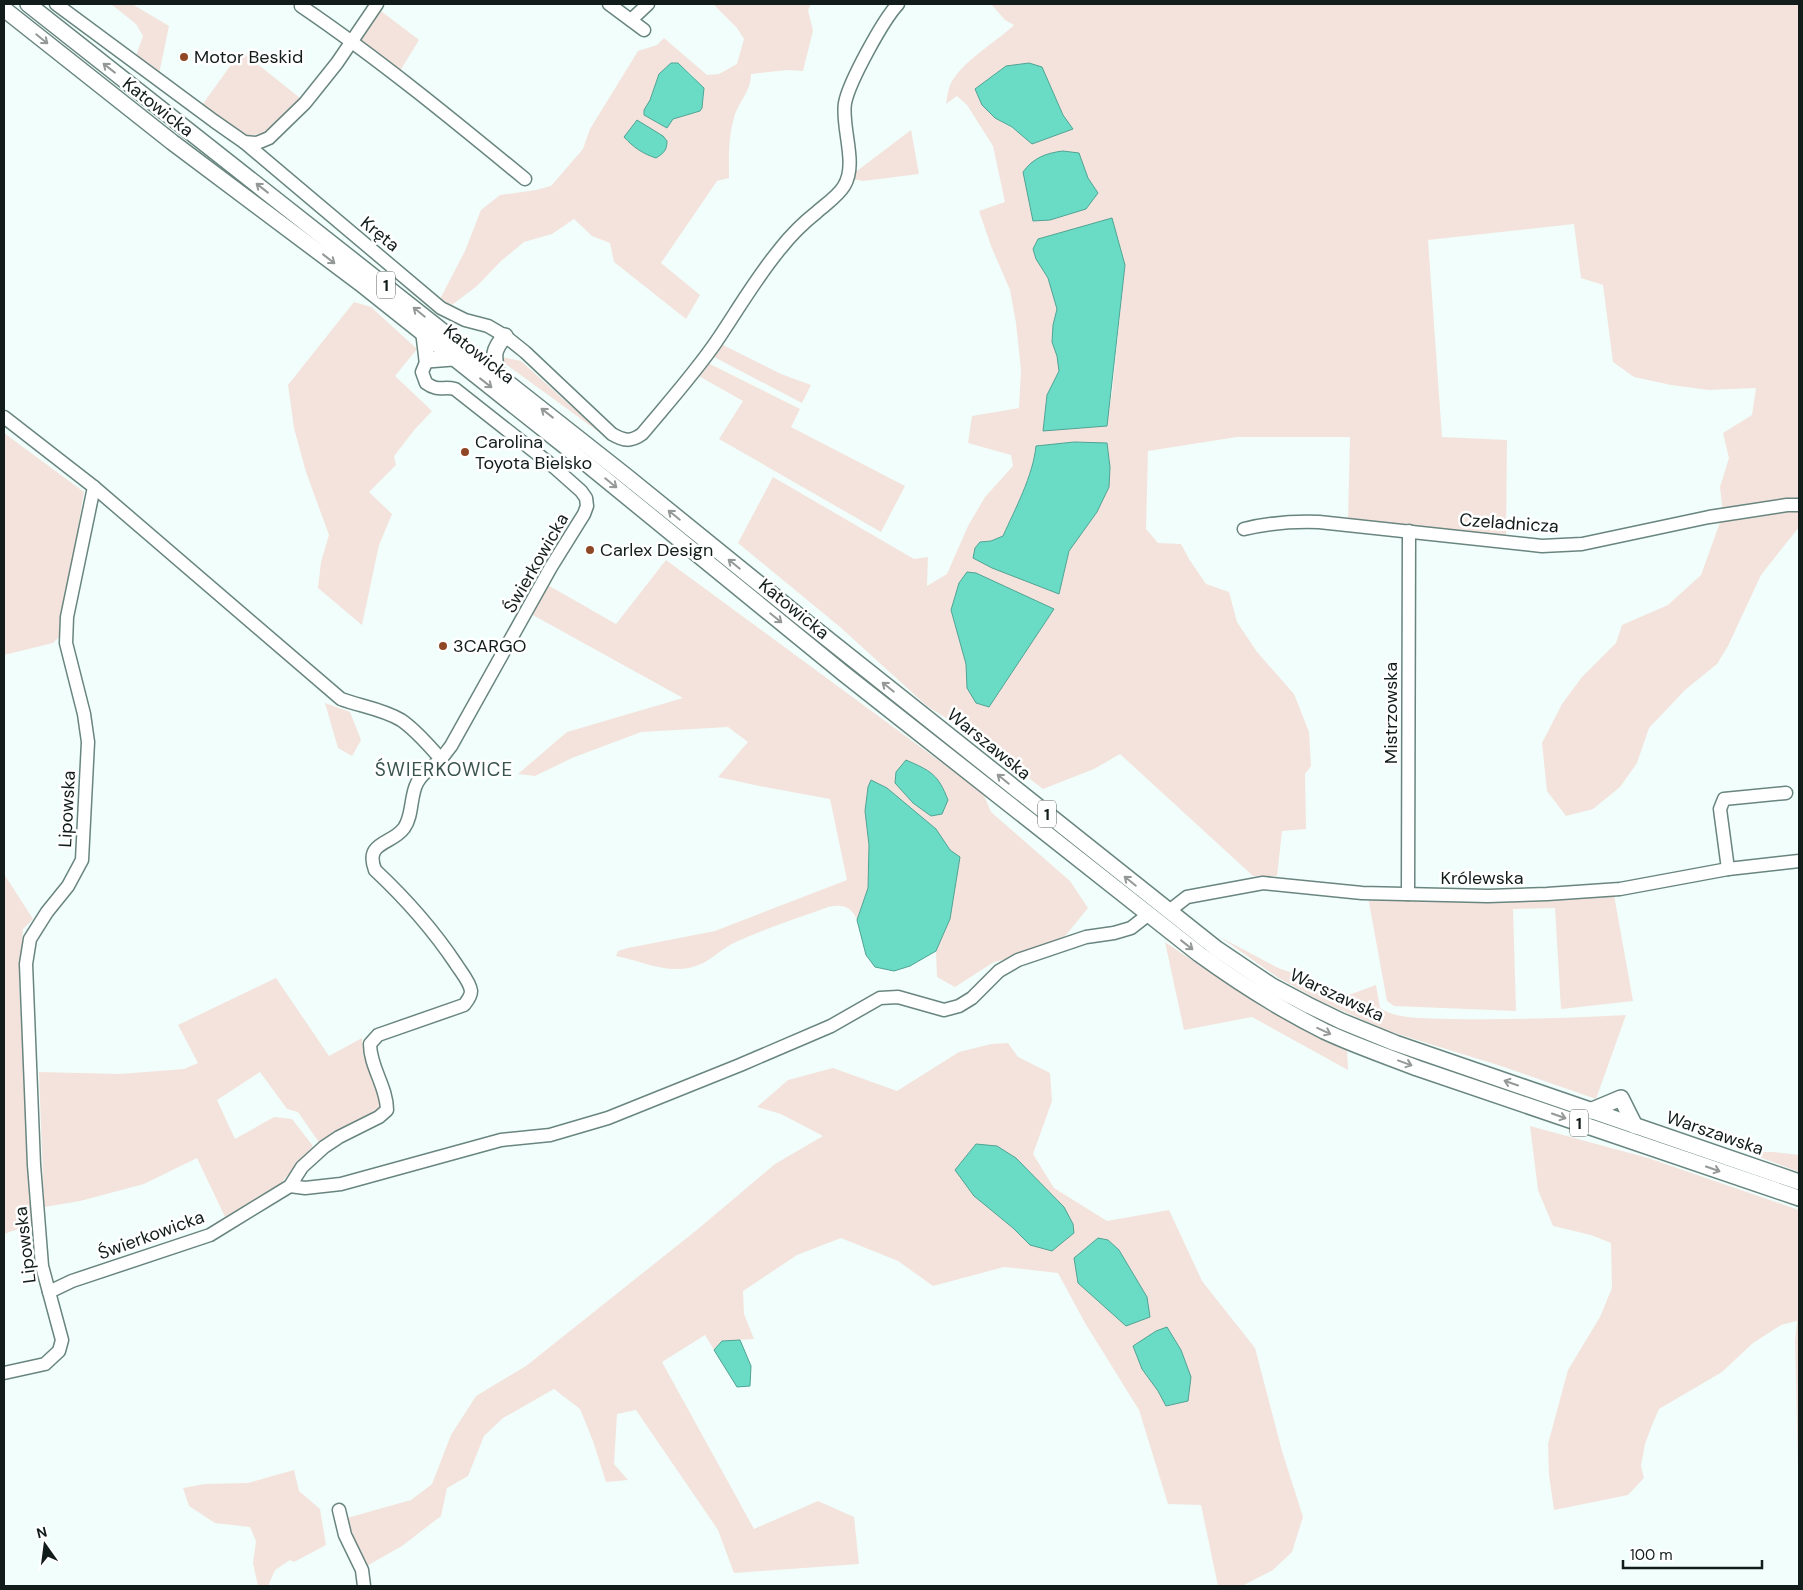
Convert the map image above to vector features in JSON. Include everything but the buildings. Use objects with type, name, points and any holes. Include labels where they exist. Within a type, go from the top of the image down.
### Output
[{"type":"main road","name":"Katowicka","points":[[28,4],[626,476],[926,718]]},
{"type":"main road","name":"Katowicka","points":[[4,9],[158,132],[295,232],[566,447],[925,738]]},
{"type":"main road","points":[[424,335],[427,360],[453,358]]},
{"type":"main road","points":[[498,376],[494,353],[496,346],[505,336]]},
{"type":"main road","name":"Warszawska","points":[[926,718],[1217,949],[1272,986],[1341,1021],[1395,1043],[1799,1182]]},
{"type":"main road","name":"Warszawska","points":[[925,738],[1241,985],[1326,1032],[1417,1068],[1799,1198]]},
{"type":"main road","points":[[1590,1111],[1620,1098],[1636,1126]]},
{"type":"street","name":"Kręta","points":[[56,4],[244,142],[441,308],[465,320],[488,326],[505,336]]},
{"type":"street","points":[[300,4],[432,102],[525,179]]},
{"type":"street","points":[[244,142],[257,143],[269,138],[305,103],[337,63],[377,4]]},
{"type":"street","points":[[609,4],[644,30]]},
{"type":"street","points":[[631,20],[648,4]]},
{"type":"street","points":[[505,336],[525,352],[612,434],[627,441],[636,439],[642,434],[715,344],[774,255],[792,233],[833,198],[845,185],[848,177],[849,163],[845,105],[850,87],[882,25],[890,12],[898,4]]},
{"type":"street","name":"Świerkowicka","points":[[49,1292],[72,1281],[210,1235],[290,1186],[302,1167],[320,1150],[339,1137],[379,1117],[387,1110],[386,1098],[370,1052],[370,1044],[378,1035],[464,1005],[469,999],[471,991],[467,981],[445,948],[422,917],[375,870],[371,860],[373,852],[378,846],[398,835],[406,826],[416,783],[424,773],[441,759],[451,746],[587,506],[586,498],[554,467],[455,389],[450,387],[437,389],[426,383],[422,372],[427,360]]},
{"type":"street","points":[[4,417],[94,487],[340,699],[383,712],[401,720],[416,732],[441,759]]},
{"type":"street","name":"Lipowska","points":[[4,1373],[45,1364],[59,1352],[62,1340],[42,1266],[34,1165],[26,964],[30,939],[47,912],[68,886],[82,860],[88,742],[84,714],[66,643],[66,618],[94,487]]},
{"type":"street","name":"Czeladnicza","points":[[1244,529],[1297,521],[1319,522],[1542,546],[1582,544],[1709,517],[1786,505],[1799,505]]},
{"type":"street","name":"Mistrzowska","points":[[1408,894],[1409,531]]},
{"type":"street","points":[[1728,868],[1720,809],[1724,799],[1786,793]]},
{"type":"street","name":"Królewska","points":[[1168,911],[1187,897],[1263,883],[1362,893],[1488,896],[1547,894],[1611,890],[1728,868],[1799,861]]},
{"type":"street","points":[[290,1186],[305,1188],[341,1184],[500,1140],[550,1135],[608,1118],[831,1026],[880,998],[898,997],[944,1010],[959,1006],[972,998],[999,971],[1018,960],[1086,937],[1114,933],[1131,928],[1149,914]]},
{"type":"street","points":[[339,1510],[345,1535],[362,1570],[364,1586]]},
{"type":"shaded area","points":[[111,4],[132,4],[169,26],[159,74],[136,56],[143,36],[136,24]]},
{"type":"shaded area","points":[[713,4],[811,4],[808,10],[813,31],[803,71],[787,70],[751,74],[747,92],[736,112],[732,125],[729,148],[729,178],[717,181],[661,263],[700,295],[686,319],[614,262],[610,243],[592,236],[574,219],[552,234],[524,242],[501,261],[477,286],[452,305],[440,299],[465,251],[481,210],[500,195],[551,186],[583,149],[590,129],[638,51],[657,45],[664,38],[707,75],[719,74],[737,64],[744,39],[737,28]],"holes":[[[678,63],[704,88],[704,97],[700,111],[673,119],[667,128],[644,115],[644,110],[650,100],[659,74]],[[646,125],[653,130],[634,147],[624,137]]]},
{"type":"shaded area","points":[[991,4],[1798,4],[1799,527],[1761,575],[1728,646],[1717,664],[1685,690],[1649,728],[1637,763],[1620,787],[1593,809],[1566,816],[1547,791],[1542,743],[1562,704],[1582,677],[1616,643],[1622,625],[1668,605],[1701,575],[1723,514],[1720,487],[1729,458],[1723,433],[1752,415],[1756,388],[1709,390],[1671,385],[1634,377],[1613,362],[1603,285],[1581,278],[1574,224],[1428,240],[1442,437],[1507,440],[1506,537],[1348,522],[1350,437],[1237,437],[1148,451],[1146,529],[1158,543],[1181,544],[1206,584],[1229,592],[1237,622],[1257,652],[1294,694],[1309,732],[1311,766],[1305,774],[1306,829],[1282,831],[1277,876],[1253,876],[1120,754],[1094,769],[1043,789],[968,732],[927,706],[840,627],[738,543],[773,477],[914,559],[928,557],[927,586],[947,574],[968,526],[985,497],[1013,466],[1011,455],[968,443],[972,416],[1019,408],[1021,370],[1010,290],[991,246],[979,211],[1005,202],[993,146],[967,105],[957,96],[946,104],[950,85],[955,76],[979,53],[1014,25],[1005,20]],"holes":[[[1006,66],[1042,67],[1063,115],[1073,128],[1020,133],[995,118],[982,105],[975,89]],[[1079,153],[1088,178],[1097,193],[1033,221],[1030,207]],[[1118,238],[1125,265],[1112,393],[1108,414],[1043,430],[1047,395],[1059,371],[1057,356],[1052,342],[1053,325],[1057,309],[1048,278],[1036,259],[1033,249],[1038,239]],[[1074,442],[1097,512],[1069,551],[1059,594],[980,542],[991,541],[1003,536],[1023,492],[1036,446]],[[959,583],[1013,671],[1004,684],[967,688],[966,664],[951,610]]]},
{"type":"shaded area","points":[[381,11],[419,40],[400,71],[359,40]]},
{"type":"shaded area","points":[[241,51],[300,98],[268,132],[245,137],[202,105]]},
{"type":"shaded area","points":[[671,63],[678,63],[704,88],[700,111],[673,119],[667,128],[644,115],[644,110],[650,100],[659,74]]},
{"type":"shaded area","points":[[1029,63],[1042,67],[1063,115],[1073,129],[1032,144],[1012,127],[995,118],[982,105],[975,89],[1006,66]]},
{"type":"shaded area","points":[[637,120],[663,136],[667,141],[664,151],[656,158],[638,150],[624,137]]},
{"type":"shaded area","points":[[911,130],[919,174],[863,181],[852,179],[853,174]]},
{"type":"shaded area","points":[[1063,151],[1079,153],[1088,178],[1098,193],[1086,209],[1050,220],[1033,221],[1023,172],[1040,157]]},
{"type":"shaded area","points":[[1112,218],[1125,265],[1107,426],[1043,431],[1047,395],[1059,371],[1057,356],[1052,342],[1053,325],[1057,309],[1048,278],[1036,259],[1033,249],[1038,239]]},
{"type":"shaded area","points":[[354,302],[371,307],[417,349],[395,376],[432,411],[394,456],[396,465],[369,492],[392,514],[379,545],[362,625],[318,588],[321,562],[329,535],[306,472],[294,428],[288,385]]},
{"type":"shaded area","points":[[721,344],[781,374],[811,385],[802,403],[712,356]]},
{"type":"shaded area","points":[[502,357],[521,361],[603,435],[500,360]]},
{"type":"shaded area","points":[[708,363],[800,409],[791,427],[905,486],[881,532],[719,439],[743,401],[697,375]]},
{"type":"shaded area","points":[[4,433],[84,492],[65,607],[63,633],[53,643],[4,655]]},
{"type":"shaded area","points":[[1074,442],[1107,443],[1110,467],[1109,487],[1097,512],[1069,551],[1059,594],[992,568],[973,558],[975,548],[980,542],[991,541],[1003,536],[1027,481],[1036,446]]},
{"type":"shaded area","points":[[666,560],[983,793],[991,812],[1070,881],[1088,908],[1066,935],[1037,952],[994,962],[955,987],[937,977],[936,951],[950,919],[960,857],[950,850],[936,829],[887,788],[865,811],[869,845],[868,888],[857,920],[846,907],[828,907],[738,941],[705,962],[690,968],[663,968],[616,956],[618,951],[628,948],[715,931],[847,880],[830,799],[718,777],[748,742],[728,727],[641,732],[572,758],[535,776],[518,774],[567,732],[683,698],[531,614],[546,584],[616,624]]},
{"type":"shaded area","points":[[967,572],[976,573],[1054,609],[989,707],[976,703],[967,688],[966,664],[951,610],[959,583]]},
{"type":"shaded area","points":[[325,703],[350,712],[361,740],[352,756],[338,748]]},
{"type":"shaded area","points":[[906,760],[933,774],[941,784],[948,800],[942,814],[931,816],[913,803],[895,783],[896,772]]},
{"type":"shaded area","points":[[871,780],[887,788],[936,829],[950,850],[960,857],[950,919],[936,951],[910,966],[894,971],[875,967],[866,955],[857,920],[868,888],[869,845],[865,811],[868,787]]},
{"type":"shaded area","points":[[4,874],[33,919],[23,929],[19,985],[33,1224],[4,1234]]},
{"type":"shaded area","points":[[1614,895],[1633,1001],[1561,1009],[1555,908],[1513,909],[1516,1011],[1394,1006],[1387,1001],[1368,897],[1489,903]]},
{"type":"shaded area","points":[[1220,937],[1278,968],[1316,981],[1346,996],[1376,985],[1380,1008],[1395,1015],[1433,1019],[1494,1019],[1626,1015],[1596,1099],[1501,1066],[1388,1031],[1320,1001],[1277,977]]},
{"type":"shaded area","points":[[1165,942],[1262,1007],[1298,1027],[1347,1050],[1348,1070],[1252,1017],[1184,1030]]},
{"type":"shaded area","points":[[276,978],[329,1056],[362,1038],[363,1049],[382,1100],[381,1108],[373,1115],[320,1144],[298,1112],[287,1109],[260,1072],[217,1100],[235,1139],[274,1117],[292,1119],[313,1146],[281,1183],[226,1219],[197,1158],[144,1184],[80,1201],[44,1207],[39,1072],[120,1074],[184,1069],[198,1063],[178,1025]]},
{"type":"shaded area","points":[[1008,1043],[1018,1057],[1050,1073],[1052,1101],[1033,1154],[1054,1188],[1107,1221],[1169,1210],[1202,1281],[1255,1348],[1282,1451],[1303,1517],[1292,1552],[1273,1570],[1242,1586],[1218,1586],[1201,1505],[1168,1504],[1139,1410],[1085,1323],[1058,1273],[1004,1267],[933,1286],[898,1261],[841,1238],[797,1255],[743,1291],[744,1314],[754,1339],[722,1341],[714,1350],[705,1335],[662,1362],[754,1529],[818,1501],[854,1517],[859,1564],[734,1573],[718,1530],[636,1410],[617,1414],[614,1464],[628,1480],[606,1482],[593,1441],[580,1409],[554,1389],[503,1418],[484,1436],[468,1476],[447,1488],[441,1516],[402,1546],[365,1567],[350,1535],[347,1518],[411,1500],[432,1484],[451,1435],[476,1396],[526,1366],[698,1229],[775,1164],[823,1136],[781,1114],[757,1107],[788,1080],[833,1068],[897,1091],[959,1052],[991,1044]]},
{"type":"shaded area","points":[[1530,1126],[1648,1158],[1799,1210],[1798,1470],[1795,1340],[1797,1321],[1781,1325],[1753,1343],[1722,1372],[1659,1409],[1645,1444],[1641,1466],[1644,1478],[1628,1495],[1554,1510],[1549,1475],[1548,1444],[1568,1370],[1600,1317],[1612,1288],[1611,1243],[1591,1235],[1553,1226],[1538,1190]]},
{"type":"shaded area","points":[[976,1144],[997,1146],[1016,1158],[1064,1207],[1073,1224],[1074,1233],[1052,1251],[1030,1245],[1013,1228],[974,1196],[955,1170]]},
{"type":"shaded area","points":[[1746,1152],[1773,1152],[1799,1155],[1799,1172]]},
{"type":"shaded area","points":[[1098,1238],[1108,1240],[1119,1250],[1147,1297],[1150,1317],[1126,1326],[1078,1283],[1074,1258]]},
{"type":"shaded area","points":[[1167,1327],[1181,1350],[1191,1377],[1188,1401],[1166,1406],[1142,1369],[1133,1346],[1156,1331]]},
{"type":"shaded area","points":[[740,1340],[751,1366],[750,1386],[737,1387],[714,1350],[722,1341]]},
{"type":"shaded area","points":[[294,1470],[299,1491],[320,1509],[326,1545],[294,1562],[290,1560],[275,1570],[268,1586],[258,1586],[253,1563],[256,1541],[250,1527],[215,1523],[189,1506],[183,1488],[205,1484],[248,1483]]},
{"type":"place","name":"Motor Beskid","points":[[184,57]]},
{"type":"place","name":"Carolina Toyota Bielsko","points":[[465,452]]},
{"type":"place","name":"Carlex Design","points":[[590,550]]},
{"type":"place","name":"3CARGO","points":[[443,646]]},
{"type":"district","name":"ŚWIERKOWICE","points":[[444,769]]}]
